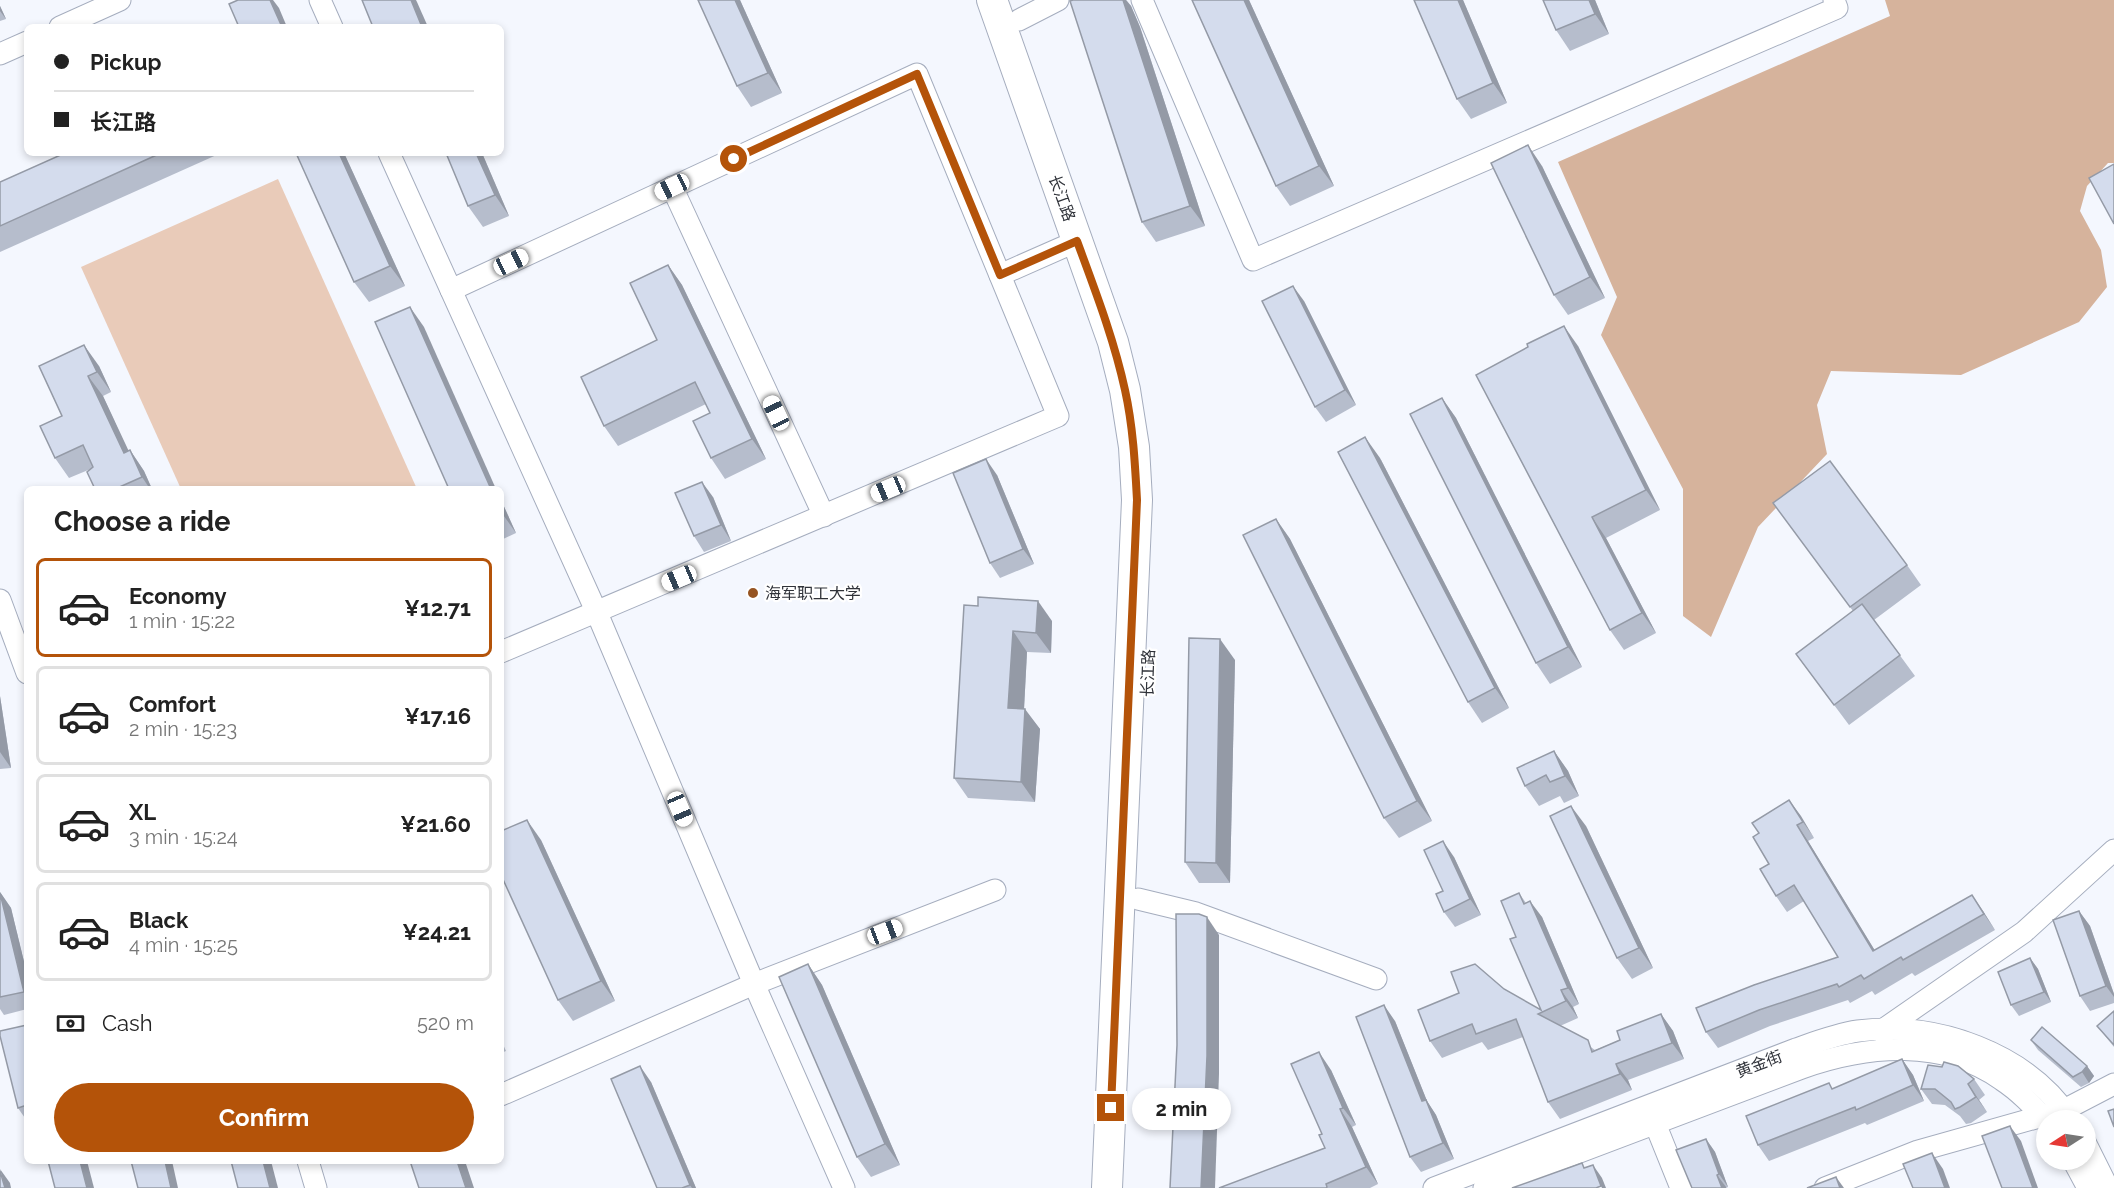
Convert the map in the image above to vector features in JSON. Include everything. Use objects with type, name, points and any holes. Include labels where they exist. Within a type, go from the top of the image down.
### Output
[{"type":"highway","name":"长江路","points":[[992,0],[1113,342],[1125,390],[1134,447],[1137,500],[1107,1188]]},
{"type":"highway","name":"长江路","points":[[1016,10],[1131,336],[1145,389],[1153,446],[1156,497],[1125,1188]]},
{"type":"street","points":[[67,24],[120,0]]},
{"type":"street","points":[[320,0],[331,24]]},
{"type":"street","points":[[1016,10],[1058,0]]},
{"type":"street","points":[[1142,0],[1253,260],[1837,8],[1834,0]]},
{"type":"street","points":[[0,54],[24,43]]},
{"type":"street","points":[[451,290],[917,74],[1058,416],[504,651]]},
{"type":"street","points":[[390,156],[597,613],[754,984],[844,1188]]},
{"type":"street","points":[[672,187],[824,516]]},
{"type":"street","points":[[1000,275],[1077,241]]},
{"type":"street","points":[[0,600],[24,665]]},
{"type":"street","points":[[1883,1039],[2024,932],[2114,850]]},
{"type":"street","points":[[504,1094],[754,984],[995,890]]},
{"type":"street","points":[[1138,899],[1196,913],[1376,979]]},
{"type":"street","name":"黄金街","points":[[1434,1188],[1883,1039],[1911,1050],[1945,1055],[1978,1065],[2044,1110]]},
{"type":"street","points":[[2068,1110],[2114,1084]]},
{"type":"street","points":[[1652,1114],[1682,1188]]},
{"type":"street","name":"黄金街","points":[[1484,1188],[1652,1114]]},
{"type":"street","points":[[1825,1188],[1918,1151],[2036,1122]]},
{"type":"street","points":[[309,1164],[316,1188]]},
{"type":"street","points":[[2096,1164],[2108,1188]]},
{"type":"street","points":[[2078,1170],[2088,1188]]},
{"type":"shaded area","points":[[1885,0],[2114,0],[2114,163],[2108,163],[2087,186],[2080,211],[2101,250],[2107,287],[2079,322],[1961,375],[1831,371],[1817,405],[1827,454],[1758,527],[1711,637],[1683,616],[1683,489],[1601,335],[1617,297],[1558,162],[1890,16]]},
{"type":"shaded area","points":[[278,179],[416,486],[180,486],[81,267]]},
{"type":"building","points":[[238,0],[270,0],[281,24],[238,24],[229,4]]},
{"type":"building","points":[[362,0],[411,0],[421,24],[372,24]]},
{"type":"building","points":[[698,0],[735,0],[768,73],[737,86]]},
{"type":"building","points":[[1123,0],[1190,206],[1142,222],[1070,1]]},
{"type":"building","points":[[1192,0],[1244,0],[1319,166],[1276,186]]},
{"type":"building","points":[[1414,0],[1458,0],[1493,83],[1457,99]]},
{"type":"building","points":[[1543,0],[1589,0],[1595,14],[1556,30]]},
{"type":"building","points":[[1528,145],[1590,277],[1554,295],[1491,163]]},
{"type":"building","points":[[58,156],[154,156],[0,226],[0,182]]},
{"type":"building","points":[[297,156],[340,156],[390,266],[354,282]]},
{"type":"building","points":[[447,156],[477,156],[495,195],[468,206]]},
{"type":"building","points":[[2114,164],[2114,224],[2089,178]]},
{"type":"building","points":[[668,265],[752,439],[711,458],[693,421],[710,413],[695,382],[604,426],[581,377],[657,340],[630,283]]},
{"type":"building","points":[[1293,286],[1345,390],[1315,407],[1262,301]]},
{"type":"building","points":[[410,307],[490,486],[448,486],[375,322]]},
{"type":"building","points":[[1564,326],[1646,490],[1592,517],[1642,613],[1610,630],[1476,375],[1528,347],[1527,344]]},
{"type":"building","points":[[84,345],[97,372],[88,376],[124,453],[130,450],[142,477],[122,486],[94,486],[87,472],[93,467],[83,445],[55,458],[40,426],[62,416],[39,366]]},
{"type":"building","points":[[1442,398],[1568,647],[1536,663],[1410,414]]},
{"type":"building","points":[[1365,437],[1495,688],[1468,702],[1338,452]]},
{"type":"building","points":[[986,459],[1023,549],[990,563],[953,473]]},
{"type":"building","points":[[1830,461],[1907,565],[1850,607],[1773,503]]},
{"type":"building","points":[[702,482],[721,525],[694,536],[675,493]]},
{"type":"building","points":[[1276,519],[1417,801],[1384,818],[1243,535]]},
{"type":"building","points":[[978,597],[1038,601],[1036,633],[1013,631],[1008,708],[1025,709],[1021,782],[954,778],[964,605],[978,606]]},
{"type":"building","points":[[1862,604],[1900,655],[1834,705],[1796,654]]},
{"type":"building","points":[[1189,638],[1220,639],[1216,863],[1185,862]]},
{"type":"building","points":[[1554,751],[1565,776],[1550,782],[1546,775],[1525,786],[1517,768]]},
{"type":"building","points":[[1789,800],[1803,822],[1797,825],[1873,951],[1972,895],[1984,914],[1903,960],[1901,957],[1864,979],[1861,975],[1839,987],[1837,984],[1759,1010],[1706,1032],[1696,1008],[1754,985],[1838,957],[1794,885],[1776,896],[1760,869],[1769,864],[1753,837],[1759,833],[1752,823]]},
{"type":"building","points":[[1571,806],[1639,948],[1617,958],[1550,816]]},
{"type":"building","points":[[527,820],[601,981],[558,1000],[504,882],[504,830]]},
{"type":"building","points":[[1443,841],[1470,899],[1444,912],[1436,894],[1443,891],[1424,850]]},
{"type":"building","points":[[0,893],[24,992],[0,997]]},
{"type":"building","points":[[1519,893],[1524,904],[1530,901],[1568,988],[1561,990],[1566,1001],[1538,1014],[1588,1040],[1592,1052],[1620,1040],[1617,1031],[1661,1014],[1672,1043],[1616,1064],[1620,1074],[1548,1102],[1516,1019],[1476,1034],[1472,1024],[1430,1041],[1418,1010],[1459,993],[1451,972],[1475,964],[1504,989],[1541,1010],[1510,939],[1516,937],[1501,901]]},
{"type":"building","points":[[2079,911],[2106,986],[2080,996],[2053,920]]},
{"type":"building","points":[[1176,914],[1199,914],[1207,917],[1207,1056],[1201,1188],[1170,1188],[1177,1045]]},
{"type":"building","points":[[2030,958],[2044,992],[2011,1005],[1998,972]]},
{"type":"building","points":[[808,964],[885,1144],[857,1157],[779,977]]},
{"type":"building","points":[[1384,1005],[1422,1101],[1426,1100],[1443,1143],[1410,1157],[1356,1017]]},
{"type":"building","points":[[2114,1011],[2114,1045],[2097,1026]]},
{"type":"building","points":[[24,1026],[24,1106],[18,1108],[0,1036],[0,1031]]},
{"type":"building","points":[[2042,1027],[2087,1066],[2082,1072],[2073,1077],[2031,1040]]},
{"type":"building","points":[[1319,1052],[1343,1108],[1340,1109],[1366,1167],[1326,1184],[1326,1188],[1219,1188],[1325,1148],[1319,1135],[1322,1134],[1291,1064]]},
{"type":"building","points":[[1902,1059],[1913,1085],[1856,1110],[1855,1107],[1758,1145],[1746,1116],[1829,1083],[1832,1089]]},
{"type":"building","points":[[1944,1062],[1958,1066],[1974,1079],[1968,1084],[1976,1097],[1955,1109],[1951,1102],[1935,1089],[1921,1089],[1928,1065],[1942,1067]]},
{"type":"building","points":[[640,1066],[690,1185],[682,1188],[657,1188],[611,1079]]},
{"type":"building","points":[[2114,1109],[2114,1127],[2108,1111]]},
{"type":"building","points":[[2010,1126],[2033,1188],[2002,1188],[1982,1136]]},
{"type":"building","points":[[1706,1139],[1722,1188],[1692,1188],[1676,1150]]},
{"type":"building","points":[[1932,1153],[1945,1188],[1913,1188],[1903,1164]]},
{"type":"building","points":[[1582,1163],[1584,1168],[1593,1165],[1601,1186],[1596,1188],[1512,1188]]},
{"type":"building","points":[[49,1164],[81,1164],[87,1188],[55,1188]]},
{"type":"building","points":[[132,1164],[166,1164],[171,1188],[138,1188]]},
{"type":"building","points":[[232,1164],[264,1164],[270,1188],[238,1188]]},
{"type":"building","points":[[411,1164],[458,1164],[466,1188],[419,1188]]},
{"type":"building","points":[[0,1171],[5,1188],[0,1188]]},
{"type":"building","points":[[1836,1177],[1840,1188],[1807,1188]]},
{"type":"place","name":"海军职工大学","points":[[753,593]]},
{"type":"route","points":[[734,159],[917,74],[1000,275],[1077,241],[1113,342],[1125,390],[1134,447],[1137,500],[1111,1108]]}]
